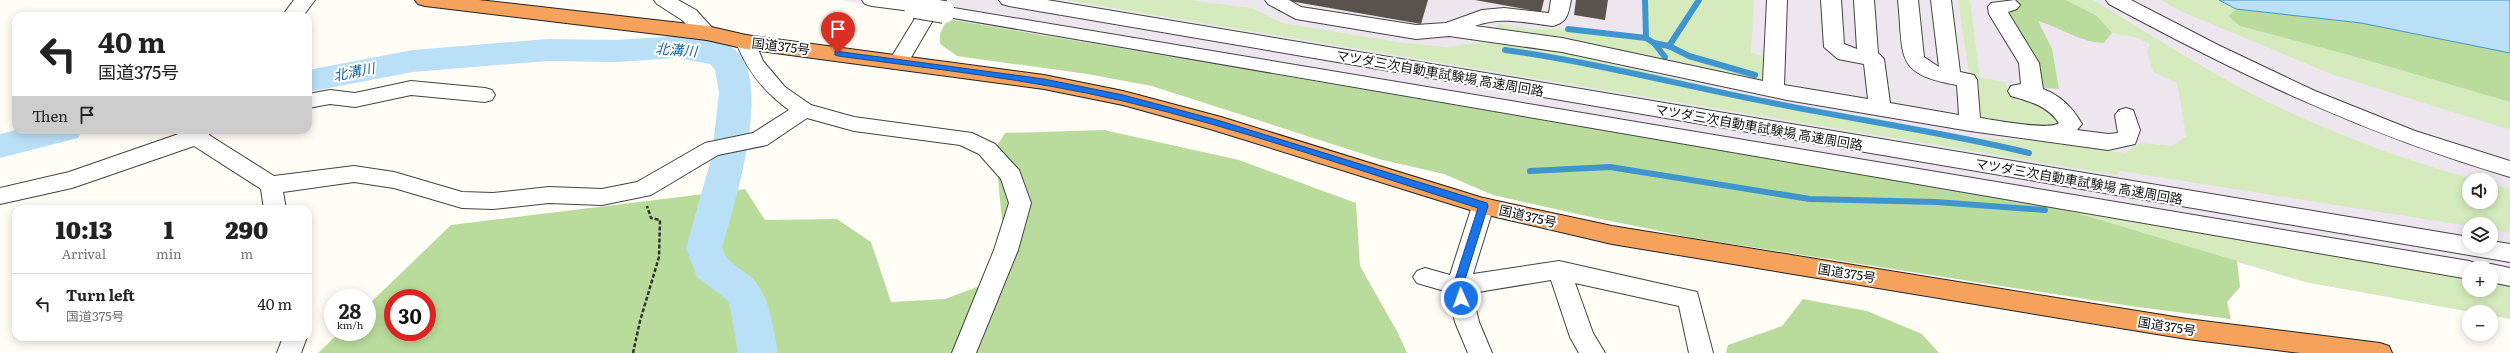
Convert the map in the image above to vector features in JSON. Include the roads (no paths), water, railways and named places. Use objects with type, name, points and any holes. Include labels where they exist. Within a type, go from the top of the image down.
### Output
[{"type":"highway","name":"国道375号","points":[[425,0],[707,33],[746,42],[899,61],[1044,82],[1123,98],[1214,122],[1483,206],[1612,235],[2187,330],[2380,353]]},
{"type":"street","points":[[295,12],[305,0]]},
{"type":"street","points":[[664,0],[689,15],[707,33]]},
{"type":"street","points":[[872,0],[915,7],[940,6],[2462,269]]},
{"type":"street","name":"マツダ三次自動車試験場 高速周回路","points":[[1009,0],[2510,253]]},
{"type":"street","points":[[1275,0],[1296,13],[1416,32],[1449,29],[1562,45],[1773,90],[1970,124],[2108,142],[2127,139],[2129,130],[2126,114]]},
{"type":"street","points":[[1449,29],[1482,16],[1504,14],[1553,20],[1558,17],[1561,0]]},
{"type":"street","points":[[1773,90],[1777,0]]},
{"type":"street","points":[[1831,0],[1834,47],[1845,54],[1874,59],[1880,109]]},
{"type":"street","points":[[1864,0],[1868,58]]},
{"type":"street","points":[[1908,0],[1914,59],[1924,69],[1966,80],[1970,124]]},
{"type":"street","points":[[1941,0],[1950,77]]},
{"type":"street","points":[[2116,0],[2230,60],[2329,107],[2458,155],[2510,169]]},
{"type":"street","points":[[2010,5],[1998,7],[1999,14],[2029,63],[2025,92],[2051,100],[2065,113],[2071,124],[2064,132],[2040,133]]},
{"type":"street","points":[[899,61],[940,6]]},
{"type":"street","points":[[746,42],[754,63],[778,92],[804,110],[854,124],[964,138],[987,149],[1010,176],[1020,203],[1006,250],[964,353]]},
{"type":"street","points":[[312,100],[330,97],[355,100],[411,88],[485,95]]},
{"type":"street","points":[[199,134],[271,185],[354,174],[394,180],[462,200],[486,201],[549,195],[602,197],[643,189],[713,148],[759,140],[804,110]]},
{"type":"street","points":[[0,196],[72,180],[195,134]]},
{"type":"street","points":[[271,185],[274,205]]},
{"type":"street","points":[[1480,353],[1467,322],[1458,286],[1483,206]]},
{"type":"street","points":[[1559,270],[1582,337],[1593,353]]},
{"type":"street","points":[[1424,277],[1458,286],[1559,270],[1636,289],[1689,299],[1702,353]]},
{"type":"street","points":[[2498,274],[2510,277]]},
{"type":"street","points":[[289,353],[294,341]]},
{"type":"water","points":[[2219,0],[2510,0],[2510,53],[2361,23],[2236,9]]},
{"type":"waterway","points":[[1645,0],[1646,38]]},
{"type":"waterway","points":[[1669,46],[1699,0]]},
{"type":"waterway","points":[[1568,29],[1646,38]]},
{"type":"waterway","points":[[1646,38],[1654,43]]},
{"type":"waterway","points":[[1654,43],[1669,46]]},
{"type":"waterway","points":[[1654,43],[1665,57]]},
{"type":"waterway","points":[[1669,46],[1689,56],[1755,75]]},
{"type":"waterway","name":"北溝川","points":[[312,80],[413,61],[548,50],[617,51],[677,47],[720,55],[731,66],[736,93],[729,156],[704,248],[710,267],[740,290],[749,304],[758,353]]},
{"type":"waterway","points":[[1505,50],[1604,67],[1735,95],[2029,153]]},
{"type":"waterway","name":"北溝川","points":[[0,146],[50,134]]},
{"type":"waterway","points":[[1530,171],[1610,167],[1810,199],[1936,202],[2045,210]]}]
